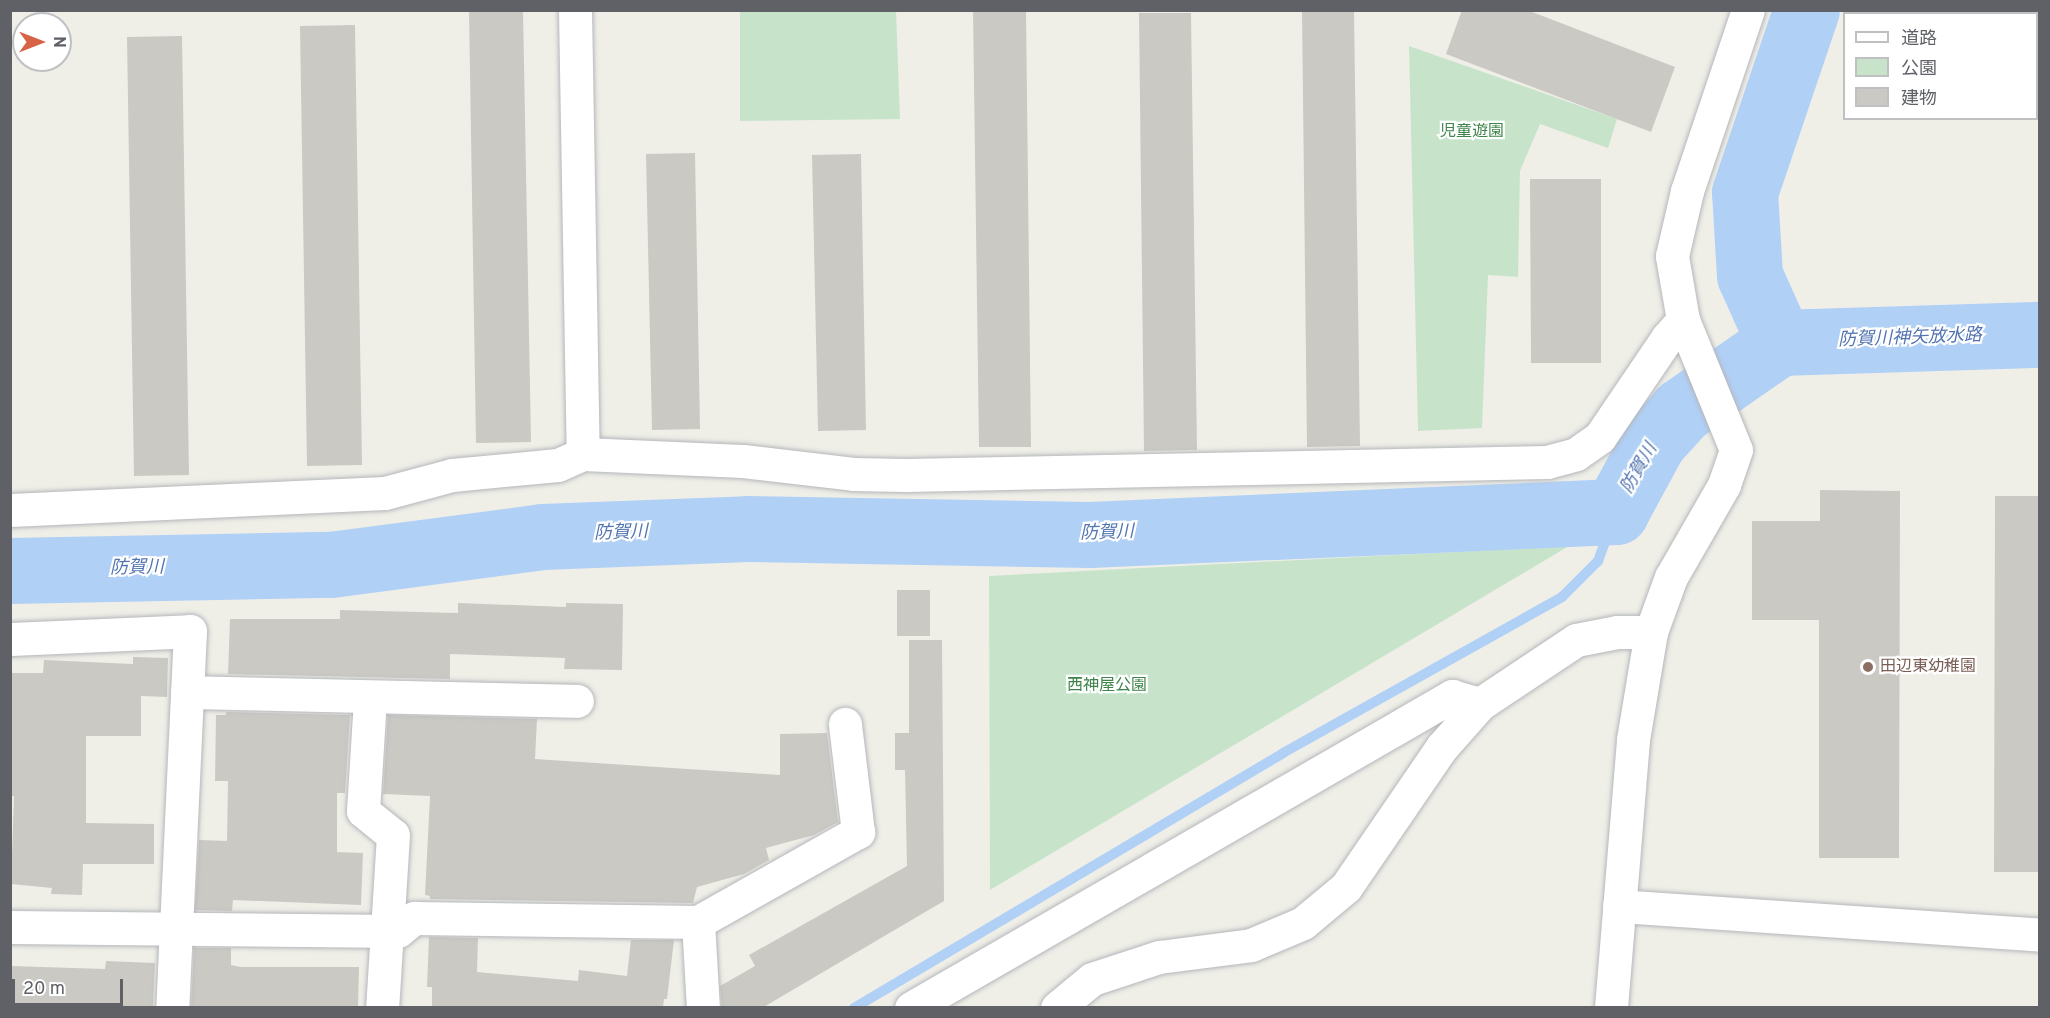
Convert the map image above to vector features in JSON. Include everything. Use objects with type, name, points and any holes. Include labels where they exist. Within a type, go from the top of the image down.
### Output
[{"type":"street","points":[[575,10],[583,454]]},
{"type":"street","points":[[1611,1008],[1633,740],[1651,632],[1671,577],[1724,485],[1736,450],[1698,350],[1683,320],[1672,256],[1687,191],[1748,10]]},
{"type":"street","points":[[10,510],[385,493],[452,475],[558,465],[583,454],[743,461],[853,474],[906,476],[1547,462],[1576,454],[1600,437],[1667,338],[1683,320]]},
{"type":"street","points":[[10,639],[190,631],[172,1008]]},
{"type":"street","points":[[1057,1008],[1092,979],[1159,957],[1251,945],[1302,923],[1346,887],[1442,747],[1480,704],[1576,640],[1617,632],[1651,632]]},
{"type":"street","points":[[187,692],[370,699],[577,701]]},
{"type":"street","points":[[911,1008],[1452,696],[1480,704]]},
{"type":"street","points":[[370,699],[363,811],[393,835],[382,1008]]},
{"type":"street","points":[[10,927],[398,931],[414,918],[698,922],[858,832],[846,724]]},
{"type":"street","points":[[1619,906],[2040,935]]},
{"type":"street","points":[[698,922],[703,1008]]},
{"type":"green space","points":[[740,11],[896,11],[900,119],[740,121]]},
{"type":"green space","name":"児童遊園","points":[[1409,46],[1617,119],[1608,148],[1540,124],[1520,171],[1518,277],[1488,275],[1482,428],[1418,431]]},
{"type":"green space","name":"西神屋公園","points":[[1569,546],[990,890],[989,576]]},
{"type":"building","points":[[469,10],[523,10],[531,442],[476,443]]},
{"type":"building","points":[[973,10],[1026,10],[1031,447],[979,447]]},
{"type":"building","points":[[1302,10],[1354,10],[1360,446],[1307,447]]},
{"type":"building","points":[[1462,10],[1527,10],[1675,67],[1651,132],[1446,54]]},
{"type":"building","points":[[1139,13],[1191,13],[1197,450],[1144,451]]},
{"type":"building","points":[[355,25],[362,465],[307,466],[300,26]]},
{"type":"building","points":[[182,36],[189,475],[134,476],[127,37]]},
{"type":"building","points":[[695,153],[700,429],[652,430],[646,154]]},
{"type":"building","points":[[861,154],[866,430],[818,431],[812,155]]},
{"type":"building","points":[[1530,179],[1601,179],[1601,363],[1531,363]]},
{"type":"building","points":[[1820,490],[1900,491],[1899,858],[1819,858],[1819,620],[1752,620],[1752,521],[1820,521]]},
{"type":"building","points":[[1995,496],[2040,496],[2040,872],[1994,872]]},
{"type":"building","points":[[897,590],[930,590],[930,636],[897,636]]},
{"type":"building","points":[[458,603],[566,607],[566,603],[623,604],[622,670],[564,669],[565,658],[450,654],[450,679],[228,674],[230,619],[340,619],[340,610],[458,613]]},
{"type":"building","points":[[909,640],[942,640],[944,901],[762,1008],[722,1008],[720,986],[755,966],[749,955],[907,866],[905,770],[895,770],[895,733],[909,733]]},
{"type":"building","points":[[133,657],[168,658],[167,697],[141,696],[141,736],[86,736],[86,823],[154,824],[154,864],[83,864],[82,895],[51,894],[52,888],[11,884],[14,796],[10,796],[10,673],[43,673],[44,660],[133,664]]},
{"type":"building","points":[[226,712],[350,715],[345,793],[337,793],[337,852],[363,853],[361,905],[233,900],[232,911],[195,910],[199,840],[227,841],[228,781],[215,781],[216,715],[226,715]]},
{"type":"building","points":[[388,715],[537,719],[535,759],[780,775],[780,734],[827,733],[838,822],[814,835],[766,848],[769,860],[744,874],[697,887],[693,903],[430,899],[430,896],[425,895],[430,796],[383,794]]},
{"type":"building","points":[[429,937],[478,938],[477,972],[578,981],[579,970],[627,976],[631,940],[674,940],[667,999],[664,999],[663,1008],[432,1008],[432,987],[427,987]]},
{"type":"building","points":[[194,948],[231,948],[231,965],[241,967],[359,967],[358,1008],[191,1008]]},
{"type":"building","points":[[106,961],[155,963],[153,1008],[32,1008],[10,1004],[10,966],[105,969]]},
{"type":"waterway","name":"防賀川","points":[[1780,343],[1750,276],[1745,193],[1807,10]]},
{"type":"waterway","name":"防賀川神矢放水路","points":[[1780,343],[2040,335]]},
{"type":"waterway","name":"防賀川","points":[[10,571],[331,565],[543,537],[748,529],[1090,535],[1616,512],[1654,442],[1682,411],[1780,343]]},
{"type":"waterway","points":[[854,1008],[1283,753],[1562,597],[1598,561],[1616,512]]},
{"type":"place","name":"田辺東幼稚園","points":[[1868,667]]}]
